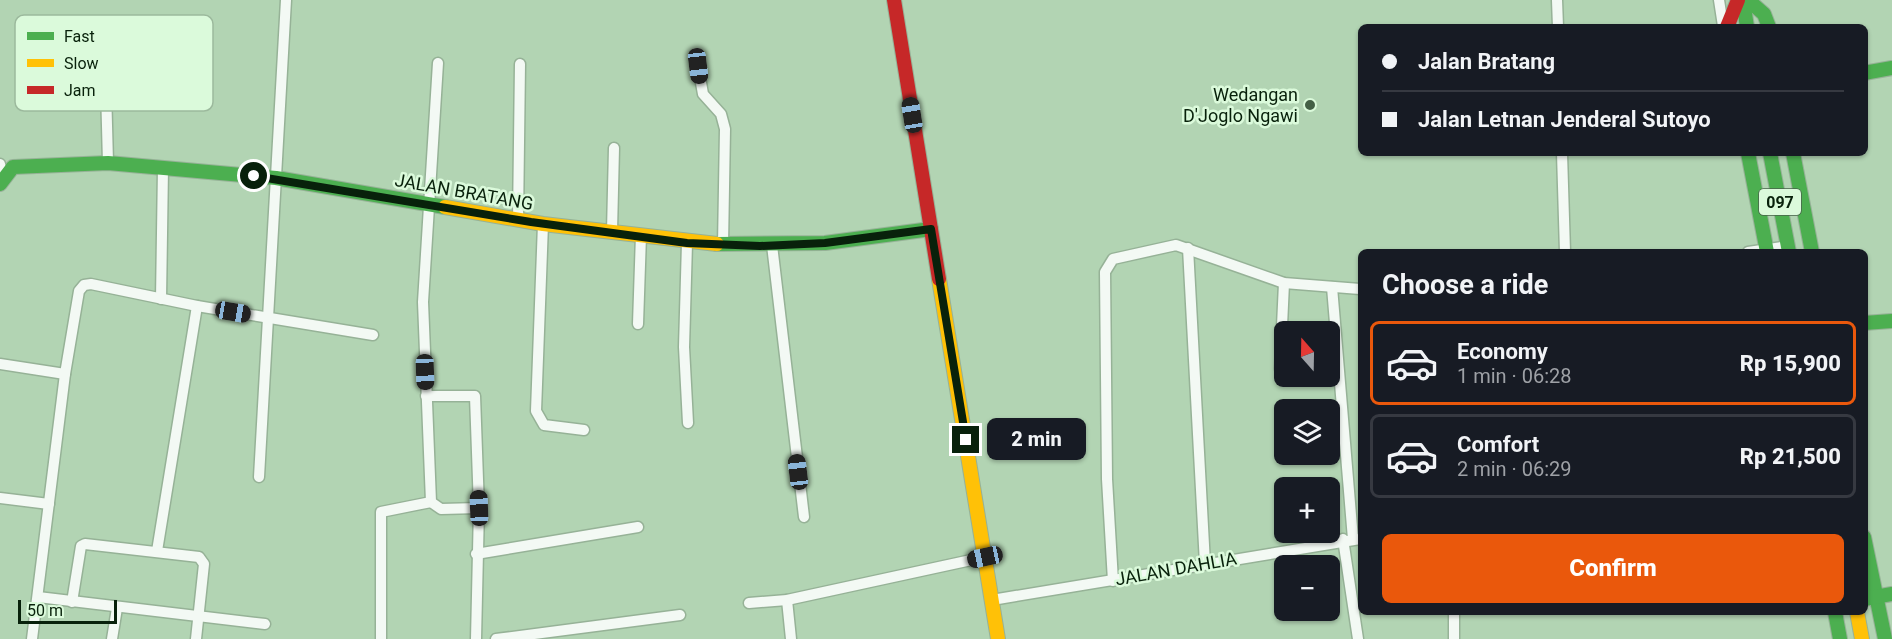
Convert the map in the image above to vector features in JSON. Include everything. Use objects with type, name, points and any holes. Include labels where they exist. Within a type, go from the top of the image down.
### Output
[{"type":"street","points":[[259,477],[286,0]]},
{"type":"street","points":[[894,0],[998,639]]},
{"type":"street","points":[[1557,0],[1558,24]]},
{"type":"street","points":[[1719,0],[1725,24]]},
{"type":"street","points":[[1726,24],[1741,0]]},
{"type":"street","points":[[1741,0],[1746,24]]},
{"type":"street","points":[[1748,0],[1764,14],[1768,24]]},
{"type":"street","points":[[431,502],[423,302],[438,63]]},
{"type":"street","points":[[518,220],[520,63]]},
{"type":"street","points":[[698,66],[703,94],[721,114],[725,129],[723,245]]},
{"type":"street","points":[[1868,72],[1892,68]]},
{"type":"street","points":[[107,111],[108,163]]},
{"type":"street","points":[[612,231],[614,148]]},
{"type":"street","points":[[1562,156],[1565,249]]},
{"type":"street","points":[[1749,156],[1767,249]]},
{"type":"street","name":"097","points":[[1771,156],[1789,249]]},
{"type":"street","points":[[1793,156],[1811,249]]},
{"type":"street","name":"JALAN BRATANG","points":[[1,175],[17,166],[108,163],[276,178],[543,224],[612,231],[687,243],[772,245],[825,243],[931,229]]},
{"type":"street","points":[[161,298],[163,168]]},
{"type":"street","points":[[543,224],[536,411],[544,425],[584,430]]},
{"type":"street","points":[[638,324],[641,236]]},
{"type":"street","points":[[687,243],[684,347],[688,423]]},
{"type":"street","points":[[772,245],[804,517]]},
{"type":"street","points":[[1113,581],[1106,468],[1105,272],[1113,259],[1163,246],[1188,248],[1284,283],[1358,289]]},
{"type":"street","points":[[1188,248],[1205,564]]},
{"type":"street","points":[[1282,321],[1284,283]]},
{"type":"street","points":[[32,639],[65,374],[79,291],[84,285],[91,284],[197,306],[373,335]]},
{"type":"street","points":[[1332,287],[1358,639]]},
{"type":"street","points":[[157,551],[197,306]]},
{"type":"street","points":[[1868,323],[1892,321]]},
{"type":"street","points":[[0,364],[65,374]]},
{"type":"street","points":[[426,396],[475,396],[479,508],[476,554],[476,639]]},
{"type":"street","points":[[0,498],[49,504]]},
{"type":"street","points":[[381,639],[381,512],[431,502],[441,509],[479,508]]},
{"type":"street","points":[[476,554],[638,527]]},
{"type":"street","name":"JALAN DAHLIA","points":[[992,600],[1352,539]]},
{"type":"street","points":[[72,602],[83,545],[199,557],[204,564],[196,617],[196,639]]},
{"type":"street","points":[[749,603],[787,600],[985,557]]},
{"type":"street","points":[[1868,572],[1871,598],[1885,639]]},
{"type":"street","points":[[1871,598],[1892,594]]},
{"type":"street","points":[[38,597],[265,624]]},
{"type":"street","points":[[787,600],[791,639]]},
{"type":"street","points":[[112,639],[117,608]]},
{"type":"street","points":[[496,639],[680,615]]},
{"type":"street","points":[[1454,615],[1454,639]]},
{"type":"street","points":[[1836,615],[1840,639]]},
{"type":"street","points":[[1858,615],[1862,639]]},
{"type":"traffic: fast","points":[[1743,0],[1747,24]]},
{"type":"traffic: fast","points":[[1748,0],[1764,14],[1768,24]]},
{"type":"traffic: fast","points":[[1868,72],[1892,68]]},
{"type":"traffic: fast","points":[[1749,156],[1766,249]]},
{"type":"traffic: fast","points":[[1771,156],[1788,249]]},
{"type":"traffic: fast","points":[[1794,156],[1811,249]]},
{"type":"traffic: fast","points":[[0,184],[13,167],[108,163],[276,178],[445,207]]},
{"type":"traffic: fast","points":[[717,244],[825,243],[931,229]]},
{"type":"traffic: fast","points":[[1868,323],[1892,321]]},
{"type":"traffic: fast","points":[[1868,556],[1885,639]]},
{"type":"traffic: fast","points":[[1868,598],[1892,594]]},
{"type":"traffic: fast","points":[[1836,615],[1840,639]]},
{"type":"traffic: slow","points":[[445,207],[543,224],[717,244]]},
{"type":"traffic: slow","points":[[939,279],[998,639]]},
{"type":"traffic: slow","points":[[1858,615],[1862,639]]},
{"type":"traffic: jam","points":[[894,0],[939,279]]},
{"type":"traffic: jam","points":[[1728,24],[1738,0]]},
{"type":"place","name":"Wedangan D'Joglo Ngawi","points":[[1310,105]]},
{"type":"route","points":[[254,176],[543,224],[612,231],[687,243],[760,246],[825,243],[931,229],[966,440]]}]
